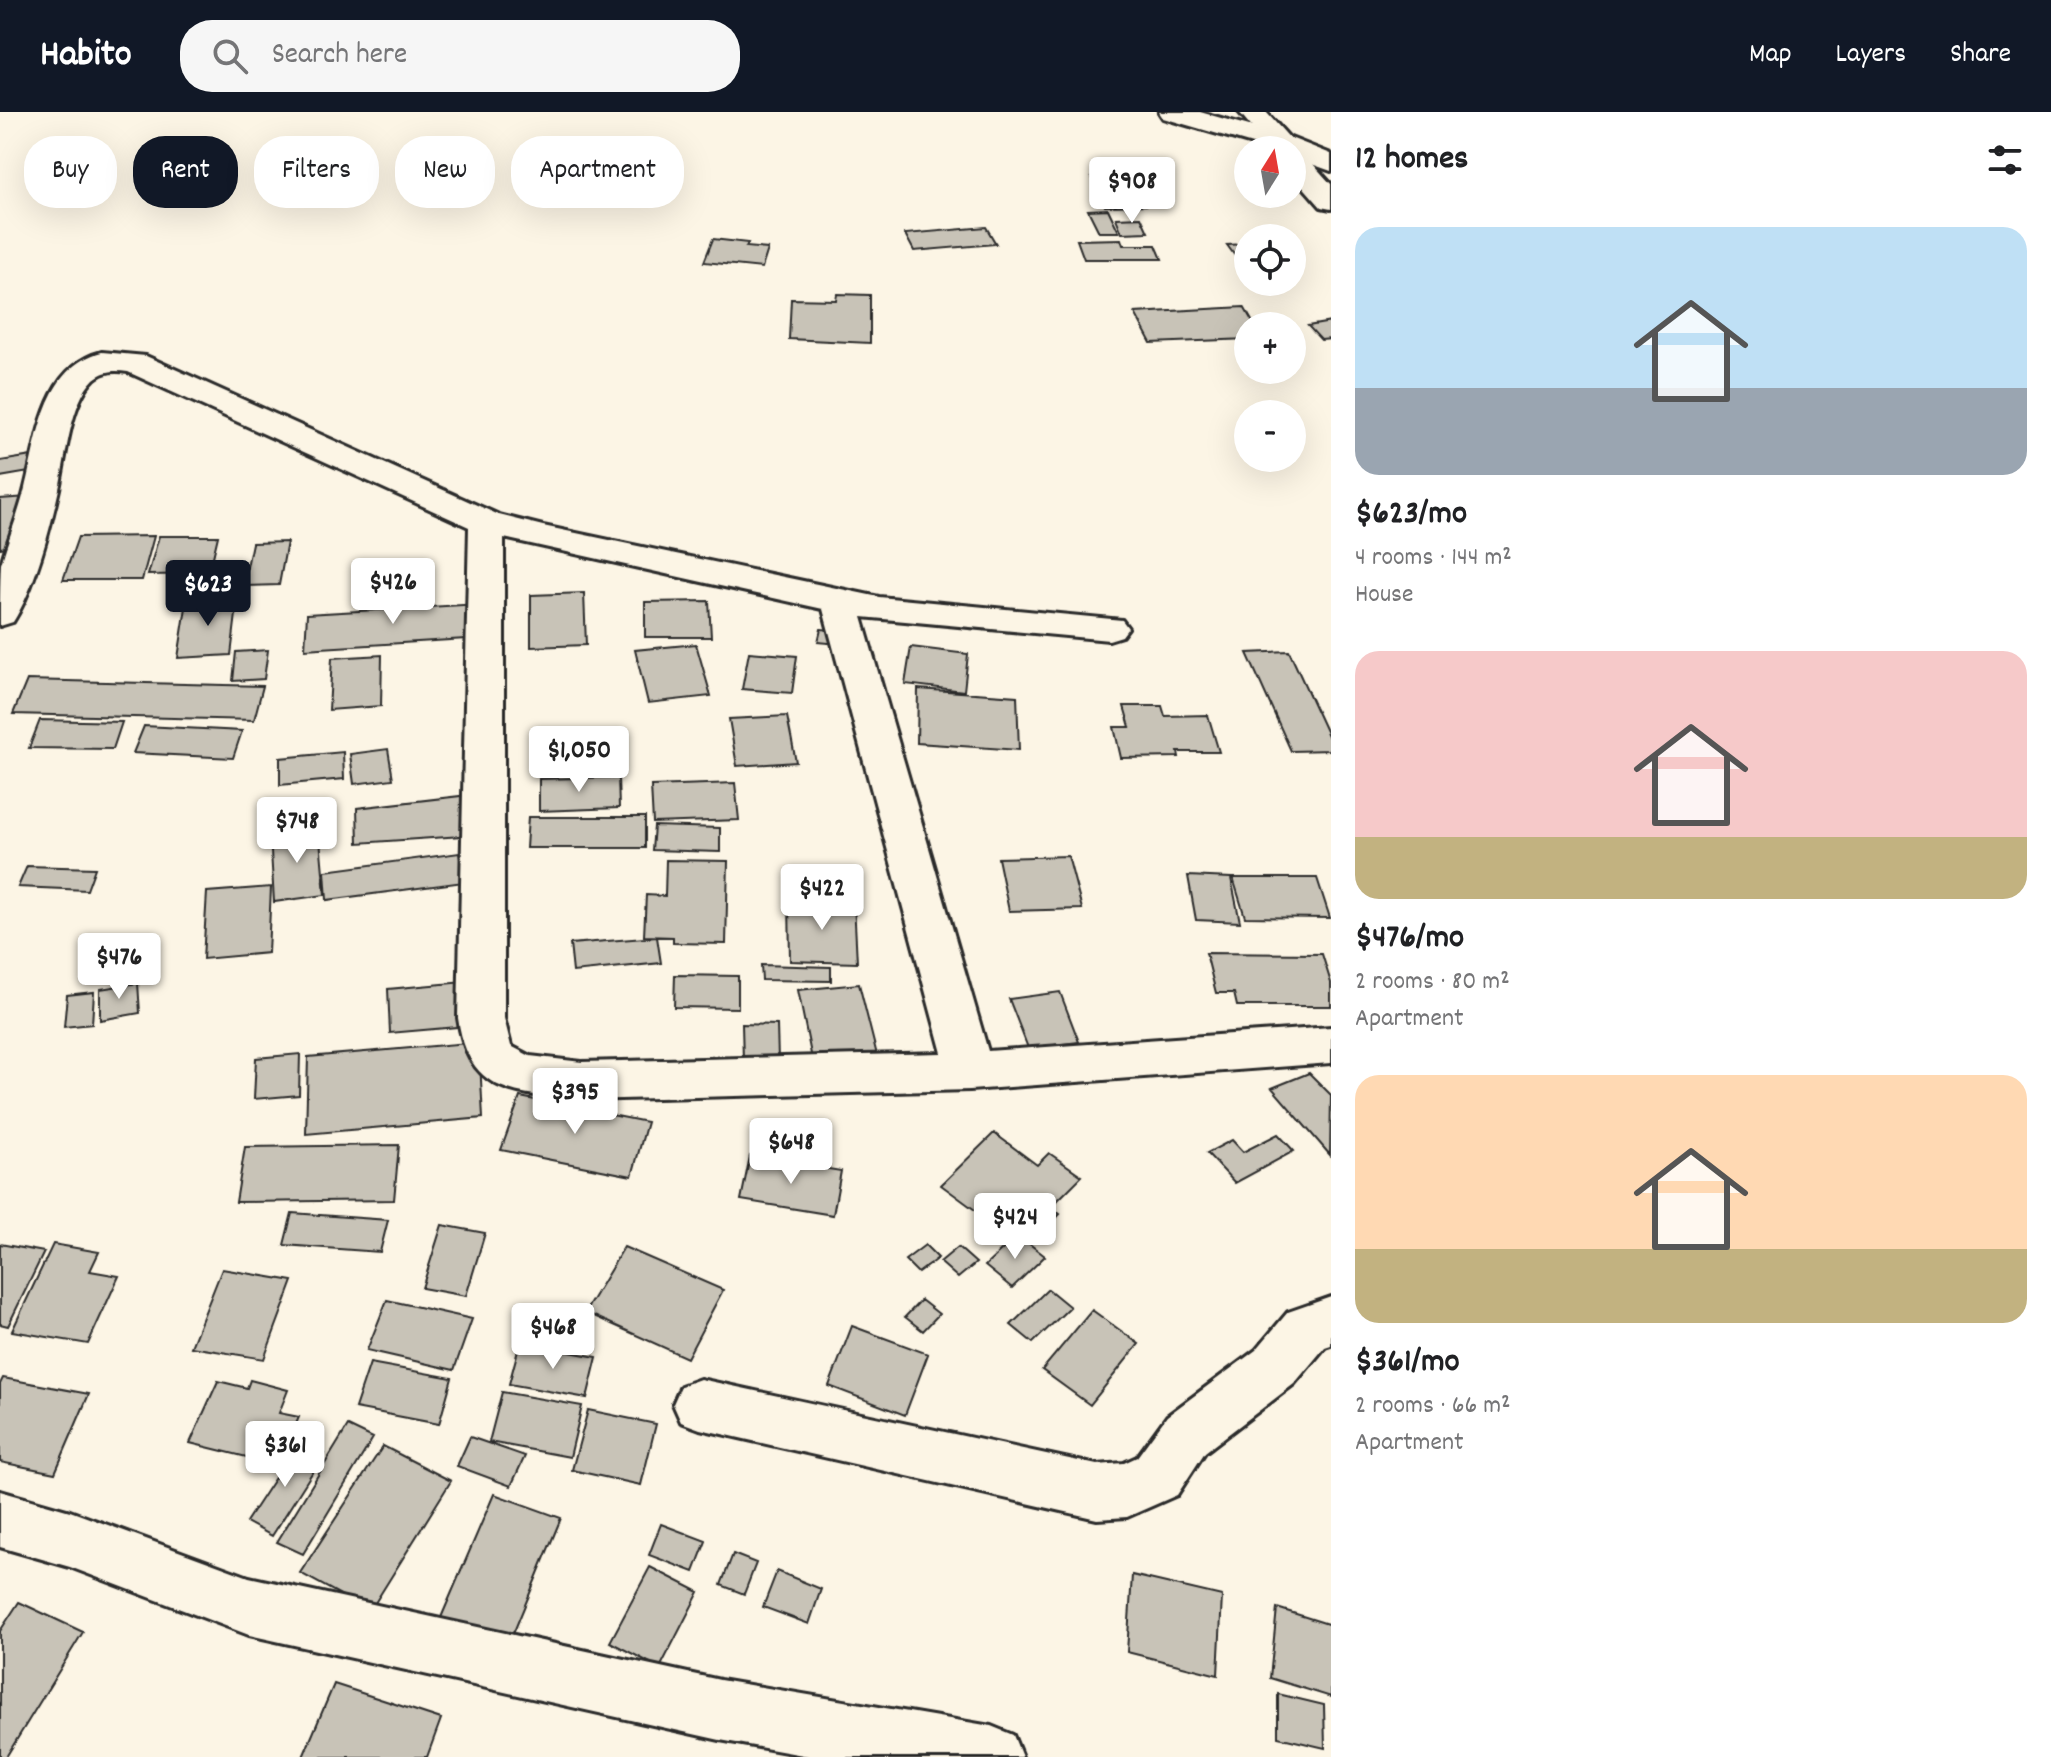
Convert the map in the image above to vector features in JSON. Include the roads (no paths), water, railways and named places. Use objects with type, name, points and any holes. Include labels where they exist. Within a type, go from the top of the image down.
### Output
[{"type":"main road","points":[[1172,112],[1243,136]]},
{"type":"main road","points":[[1252,112],[1273,136]]},
{"type":"main road","points":[[1306,156],[1331,163]]},
{"type":"main road","points":[[1306,173],[1331,201]]},
{"type":"main road","points":[[0,614],[41,497],[61,407],[84,373],[98,363],[135,363],[487,522],[539,536],[730,575],[840,603],[1109,628]]},
{"type":"main road","points":[[487,522],[481,1018],[486,1049],[502,1066],[582,1081],[970,1071],[1331,1045]]},
{"type":"main road","points":[[840,603],[970,1071]]},
{"type":"main road","points":[[700,1404],[1097,1492],[1127,1490],[1157,1476],[1186,1434],[1275,1367],[1307,1329],[1331,1321]]},
{"type":"main road","points":[[0,1519],[70,1539],[249,1606],[720,1710],[991,1757]]}]
